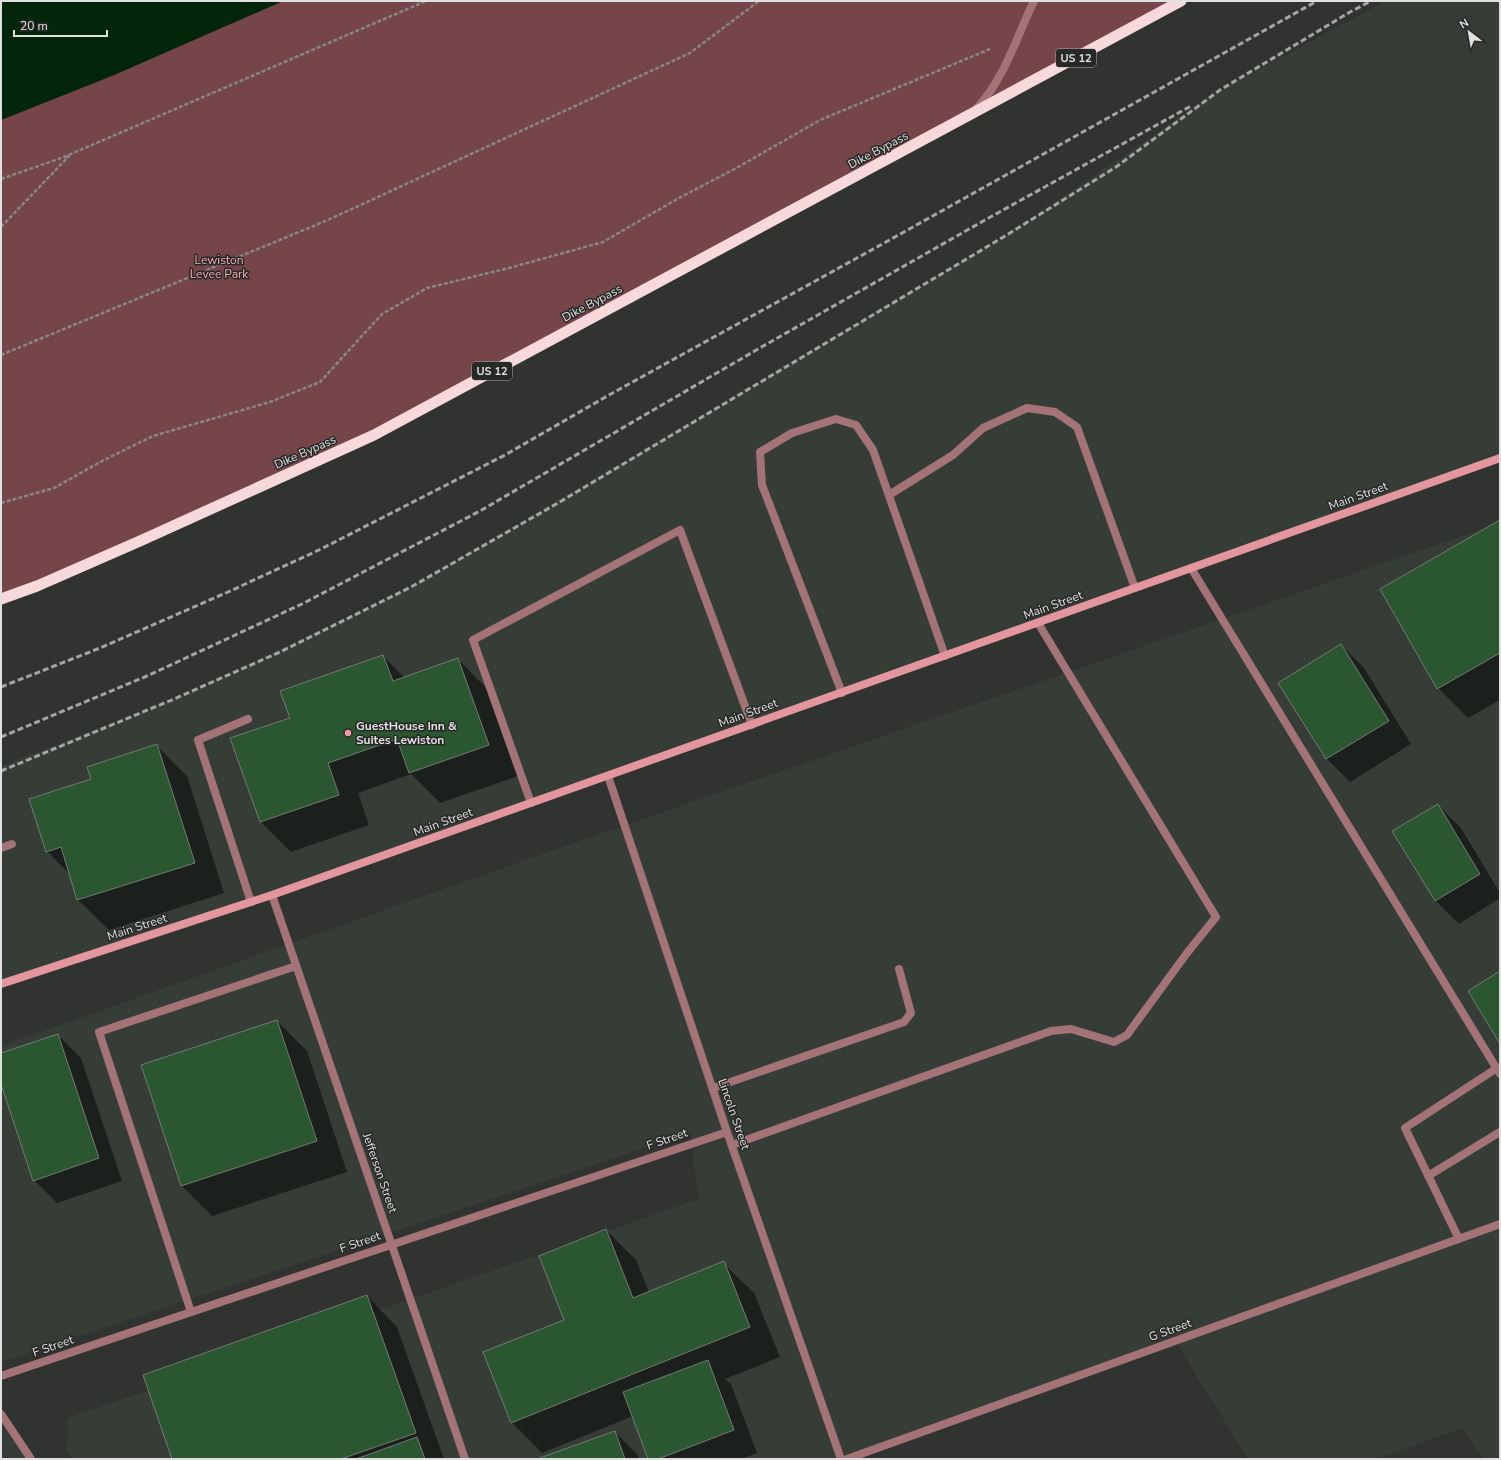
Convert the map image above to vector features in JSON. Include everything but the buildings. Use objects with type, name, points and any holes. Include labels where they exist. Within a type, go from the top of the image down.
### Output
[{"type":"highway","name":"Dike Bypass","points":[[1,599],[37,586],[140,541],[374,435],[1182,1]]},
{"type":"main road","name":"Main Street","points":[[1,984],[272,896],[1500,458]]},
{"type":"street","points":[[970,116],[983,102],[1005,67],[1034,1]]},
{"type":"street","points":[[889,495],[953,455],[983,428],[1027,408],[1056,412],[1077,428],[1135,588]]},
{"type":"street","points":[[842,693],[762,485],[760,452],[792,434],[836,419],[856,425],[873,450],[945,656]]},
{"type":"street","points":[[530,803],[473,640],[680,530],[752,725]]},
{"type":"street","points":[[1191,568],[1498,1071],[1405,1128],[1459,1239]]},
{"type":"street","points":[[732,1145],[1051,1031],[1071,1029],[1114,1042],[1127,1036],[1187,953],[1216,917],[1038,623]]},
{"type":"street","points":[[248,719],[198,740],[251,902]]},
{"type":"street","name":"Lincoln Street","points":[[608,776],[727,1132],[841,1459]]},
{"type":"street","points":[[1,848],[12,844]]},
{"type":"street","name":"Jefferson Street","points":[[272,896],[465,1459]]},
{"type":"street","points":[[191,1312],[99,1032],[296,966]]},
{"type":"street","points":[[713,1088],[904,1022],[911,1013],[899,969]]},
{"type":"street","name":"F Street","points":[[1,1376],[727,1132]]},
{"type":"street","points":[[1428,1176],[1500,1132]]},
{"type":"street","name":"G Street","points":[[847,1459],[1500,1224]]},
{"type":"street","points":[[1,1414],[31,1459]]},
{"type":"path","points":[[1,179],[72,154],[426,1]]},
{"type":"path","points":[[1,355],[328,220],[683,57],[759,1]]},
{"type":"path","points":[[1,503],[54,488],[102,461],[153,436],[270,402],[320,382],[382,314],[427,288],[509,268],[603,242],[820,120],[951,64],[1018,38]]},
{"type":"path","points":[[1,227],[72,154]]},
{"type":"shaded area","points":[[1,1],[283,1],[114,75],[1,120]]},
{"type":"shaded area","points":[[1386,1],[1500,1],[1500,457],[272,895],[1,982],[1,766],[174,699],[411,587],[1005,236],[1220,90]]},
{"type":"shaded area","points":[[1500,523],[1500,1459],[1484,1459],[1463,1428],[1375,1459],[1248,1459],[1177,1344],[848,1459],[73,1459],[67,1450],[68,1418],[699,1199],[690,1133],[1,1362],[1,1046],[585,839]]},
{"type":"shaded area","points":[[1,1414],[31,1459],[1,1459]]},
{"type":"green space","name":"Lewiston Levee Park","points":[[283,1],[1181,1],[422,408],[1,599],[1,120],[114,75]]},
{"type":"railway","points":[[1,687],[100,648],[228,592],[321,549],[505,455],[609,395],[1317,1]]},
{"type":"railway","points":[[1,771],[174,699],[280,652],[411,587],[558,503],[1005,236],[1116,167],[1220,90],[1371,1]]},
{"type":"railway","points":[[1,737],[147,676],[302,604],[480,511],[758,349],[985,220],[1191,106]]},
{"type":"place","name":"GuestHouse Inn & Suites Lewiston","points":[[348,733]]}]
